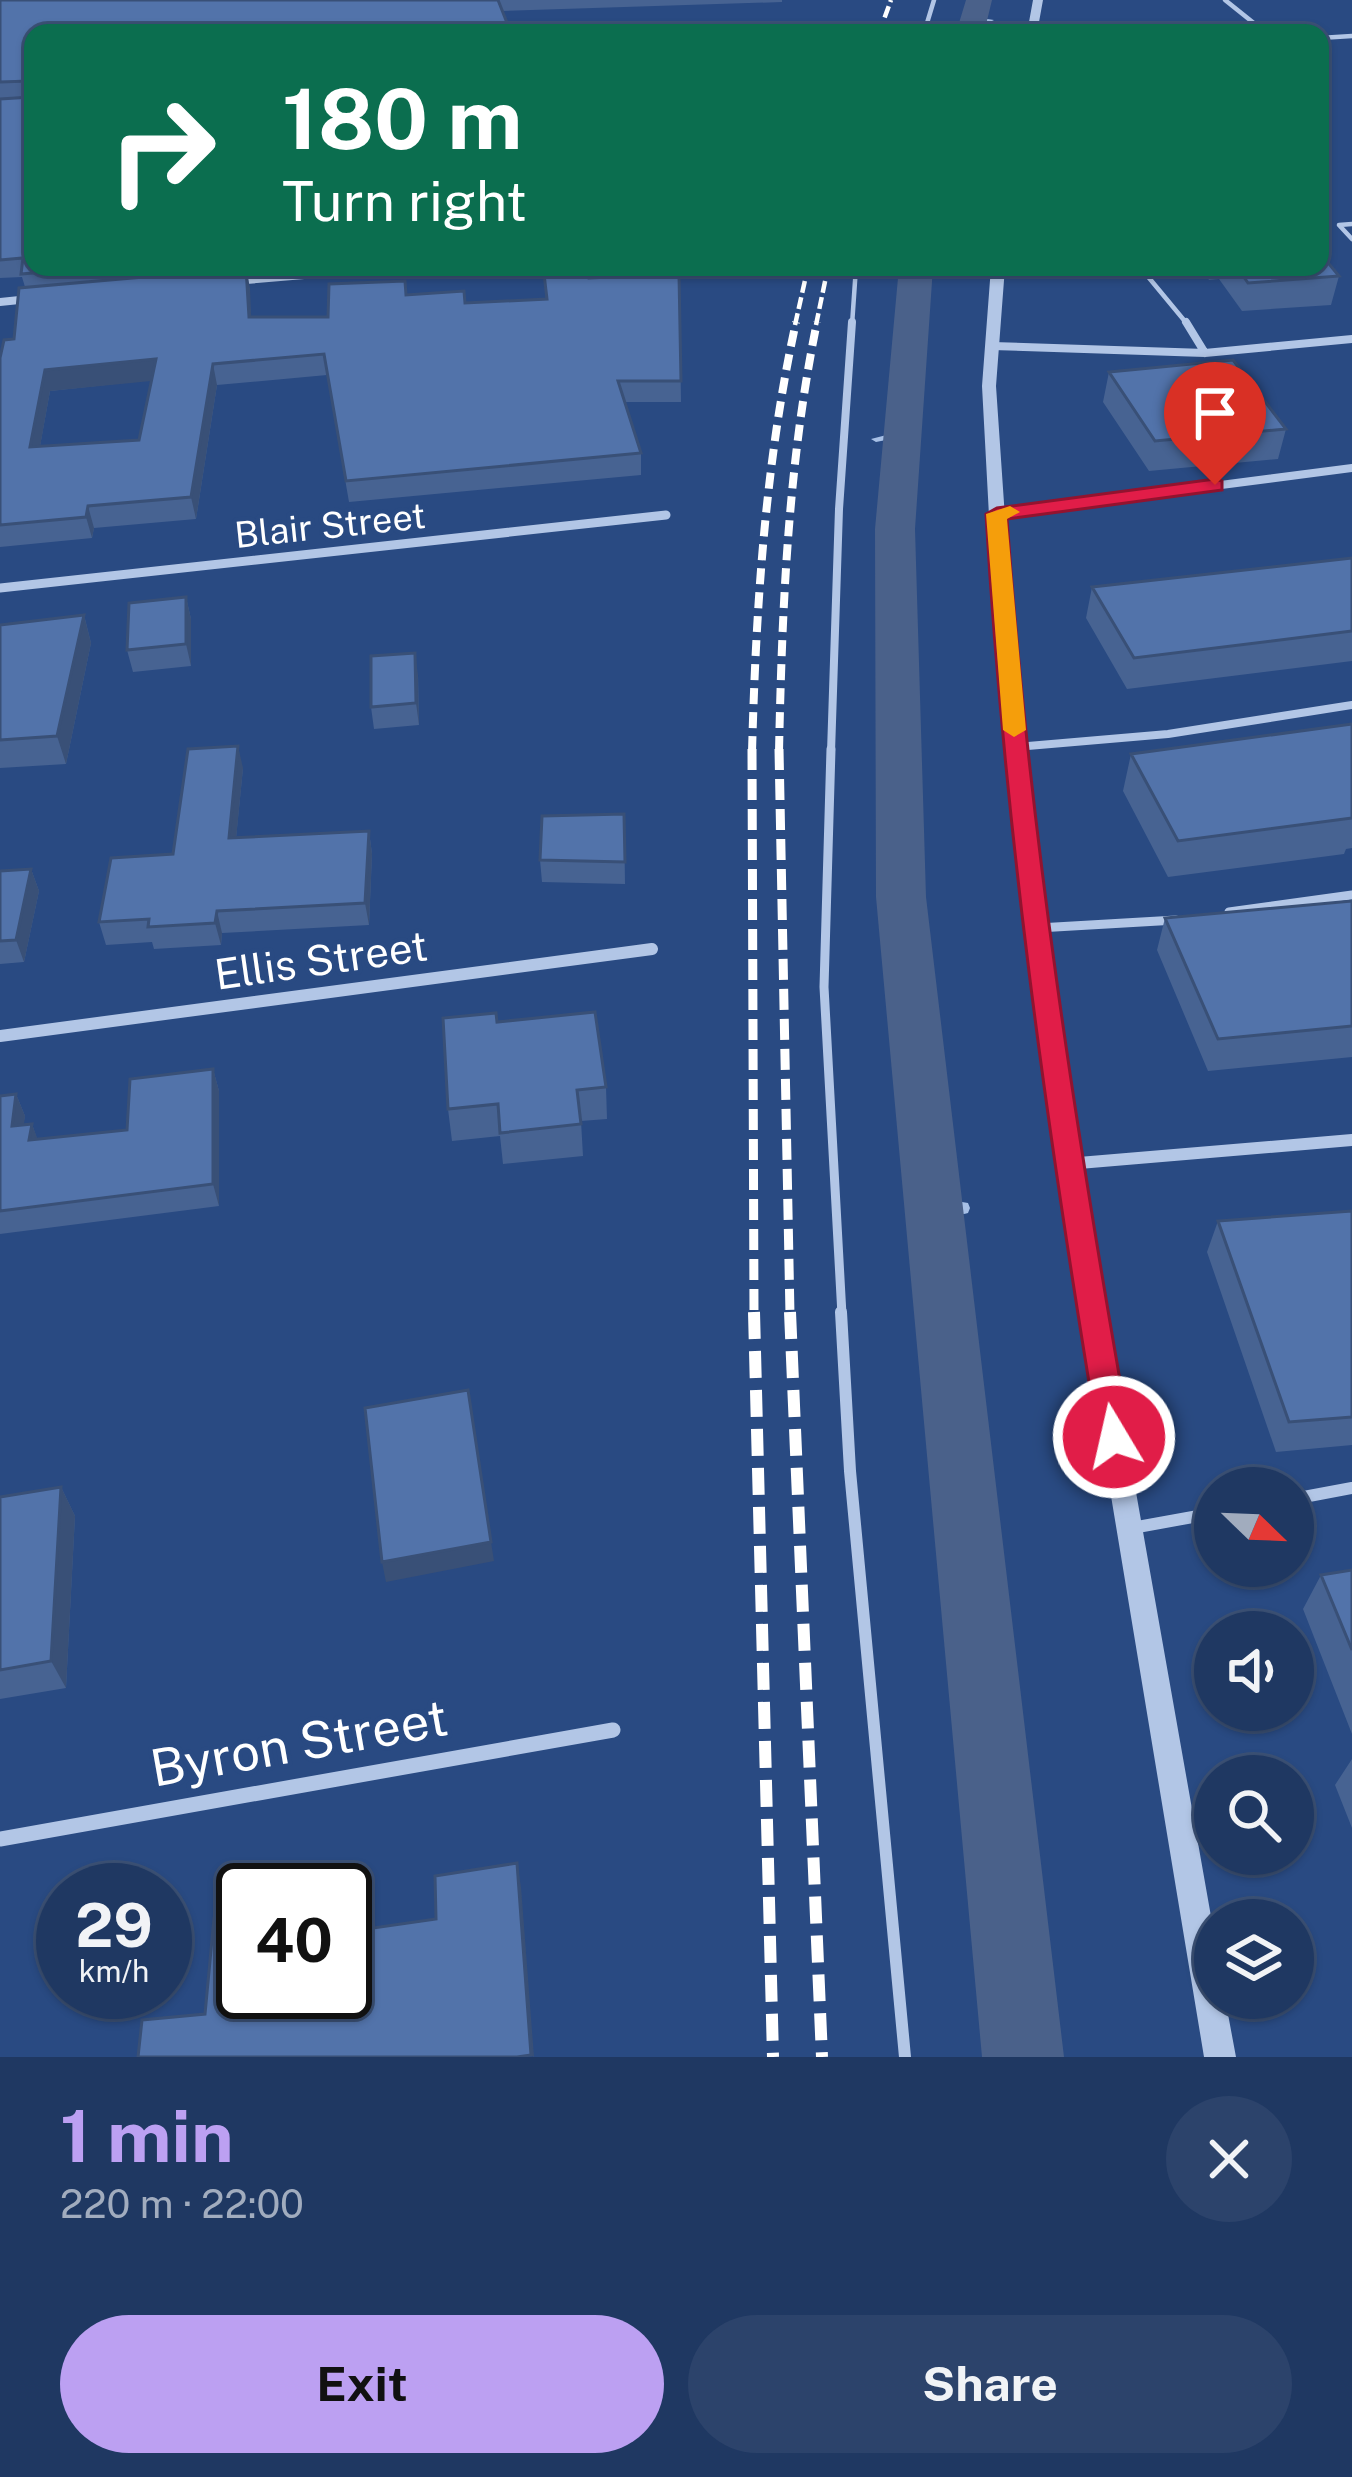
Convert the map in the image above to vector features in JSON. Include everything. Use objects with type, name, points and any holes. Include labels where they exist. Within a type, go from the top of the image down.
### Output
[{"type":"street","points":[[211,284],[299,276]]},
{"type":"street","points":[[997,276],[989,386],[997,514],[1016,747],[1067,1164],[1220,2057]]},
{"type":"street","points":[[0,302],[47,298]]},
{"type":"street","name":"Blair Street","points":[[0,588],[666,515]]},
{"type":"street","name":"Ellis Street","points":[[0,1036],[652,949]]},
{"type":"street","points":[[1067,1164],[1352,1140]]},
{"type":"street","name":"Byron Street","points":[[0,1839],[614,1730]]},
{"type":"lane","points":[[1225,0],[1255,24]]},
{"type":"lane","points":[[1352,224],[1339,225],[1352,239]]},
{"type":"lane","points":[[855,276],[839,509],[824,988],[850,1472],[905,2057]]},
{"type":"lane","points":[[1148,276],[1201,340],[1205,353]]},
{"type":"lane","points":[[992,346],[1205,353],[1352,340]]},
{"type":"lane","points":[[997,514],[1352,468]]},
{"type":"lane","points":[[1016,747],[1168,734],[1352,705]]},
{"type":"lane","points":[[1218,914],[1352,895]]},
{"type":"lane","points":[[1038,928],[1196,917]]},
{"type":"lane","points":[[1314,1495],[1352,1488]]},
{"type":"lane","points":[[1130,1528],[1194,1517]]},
{"type":"building","points":[[0,0],[498,0],[507,24],[24,24],[24,81],[0,82]]},
{"type":"building","points":[[24,97],[24,274],[23,258],[0,260],[0,99]]},
{"type":"building","points":[[1329,264],[1339,276],[1248,283],[1243,276],[1329,276]]},
{"type":"building","points":[[155,276],[246,276],[249,317],[328,317],[329,284],[405,281],[406,295],[464,291],[465,303],[547,299],[544,276],[679,276],[681,381],[618,381],[641,453],[346,481],[324,354],[213,364],[191,497],[88,506],[86,517],[0,525],[0,358],[4,340],[14,339],[19,288]],"holes":[[[156,359],[139,440],[30,447],[45,370]]]},
{"type":"building","points":[[1233,360],[1286,429],[1155,441],[1109,372]]},
{"type":"building","points":[[1352,558],[1352,631],[1134,658],[1092,587]]},
{"type":"building","points":[[186,597],[186,644],[127,650],[129,603]]},
{"type":"building","points":[[84,615],[57,736],[0,740],[0,625]]},
{"type":"building","points":[[415,653],[416,703],[371,707],[371,656]]},
{"type":"building","points":[[1352,724],[1352,818],[1178,841],[1131,754]]},
{"type":"building","points":[[238,746],[229,838],[369,831],[365,903],[217,911],[215,923],[148,927],[149,919],[99,922],[111,858],[173,854],[188,749]]},
{"type":"building","points":[[624,814],[625,862],[540,860],[542,816]]},
{"type":"building","points":[[31,869],[16,940],[0,941],[0,871]]},
{"type":"building","points":[[1352,901],[1352,1026],[1218,1039],[1165,918]]},
{"type":"building","points":[[595,1012],[606,1087],[577,1090],[581,1124],[500,1133],[498,1104],[448,1109],[443,1018],[496,1013],[497,1022]]},
{"type":"building","points":[[213,1069],[213,1184],[0,1211],[0,1096],[16,1094],[12,1126],[32,1124],[29,1140],[127,1130],[130,1079]]},
{"type":"building","points":[[1352,1211],[1352,1417],[1289,1422],[1218,1221]]},
{"type":"building","points":[[468,1390],[491,1542],[382,1562],[365,1408]]},
{"type":"building","points":[[61,1487],[51,1661],[0,1670],[0,1497]]},
{"type":"building","points":[[1352,1570],[1352,1650],[1321,1575]]},
{"type":"building","points":[[517,1863],[531,2055],[138,2057],[142,2020],[192,2019],[205,2014],[214,1918],[216,2019],[372,2019],[372,1928],[436,1919],[435,1876]]},
{"type":"waterway","points":[[972,24],[979,0]]},
{"type":"waterway","points":[[974,19],[990,20]]},
{"type":"waterway","points":[[915,276],[895,529],[901,897],[1023,2057]]},
{"type":"waterway","points":[[876,439],[902,434]]},
{"type":"waterway","points":[[934,1210],[962,1208]]},
{"type":"railway","points":[[882,24],[891,0]]},
{"type":"railway","points":[[795,325],[806,276]]},
{"type":"railway","points":[[816,325],[826,276]]},
{"type":"railway","points":[[752,752],[764,536],[796,322]]},
{"type":"railway","points":[[779,751],[788,536],[799,428],[817,322]]},
{"type":"railway","points":[[779,751],[790,1315]]},
{"type":"railway","points":[[752,752],[754,1315]]},
{"type":"railway","points":[[754,1312],[773,2057]]},
{"type":"railway","points":[[790,1312],[822,2057]]},
{"type":"slow traffic","points":[[1010,512],[997,514],[1014,730]]},
{"type":"route","points":[[1114,1437],[1067,1164],[1006,664],[997,514],[1215,485]]}]
